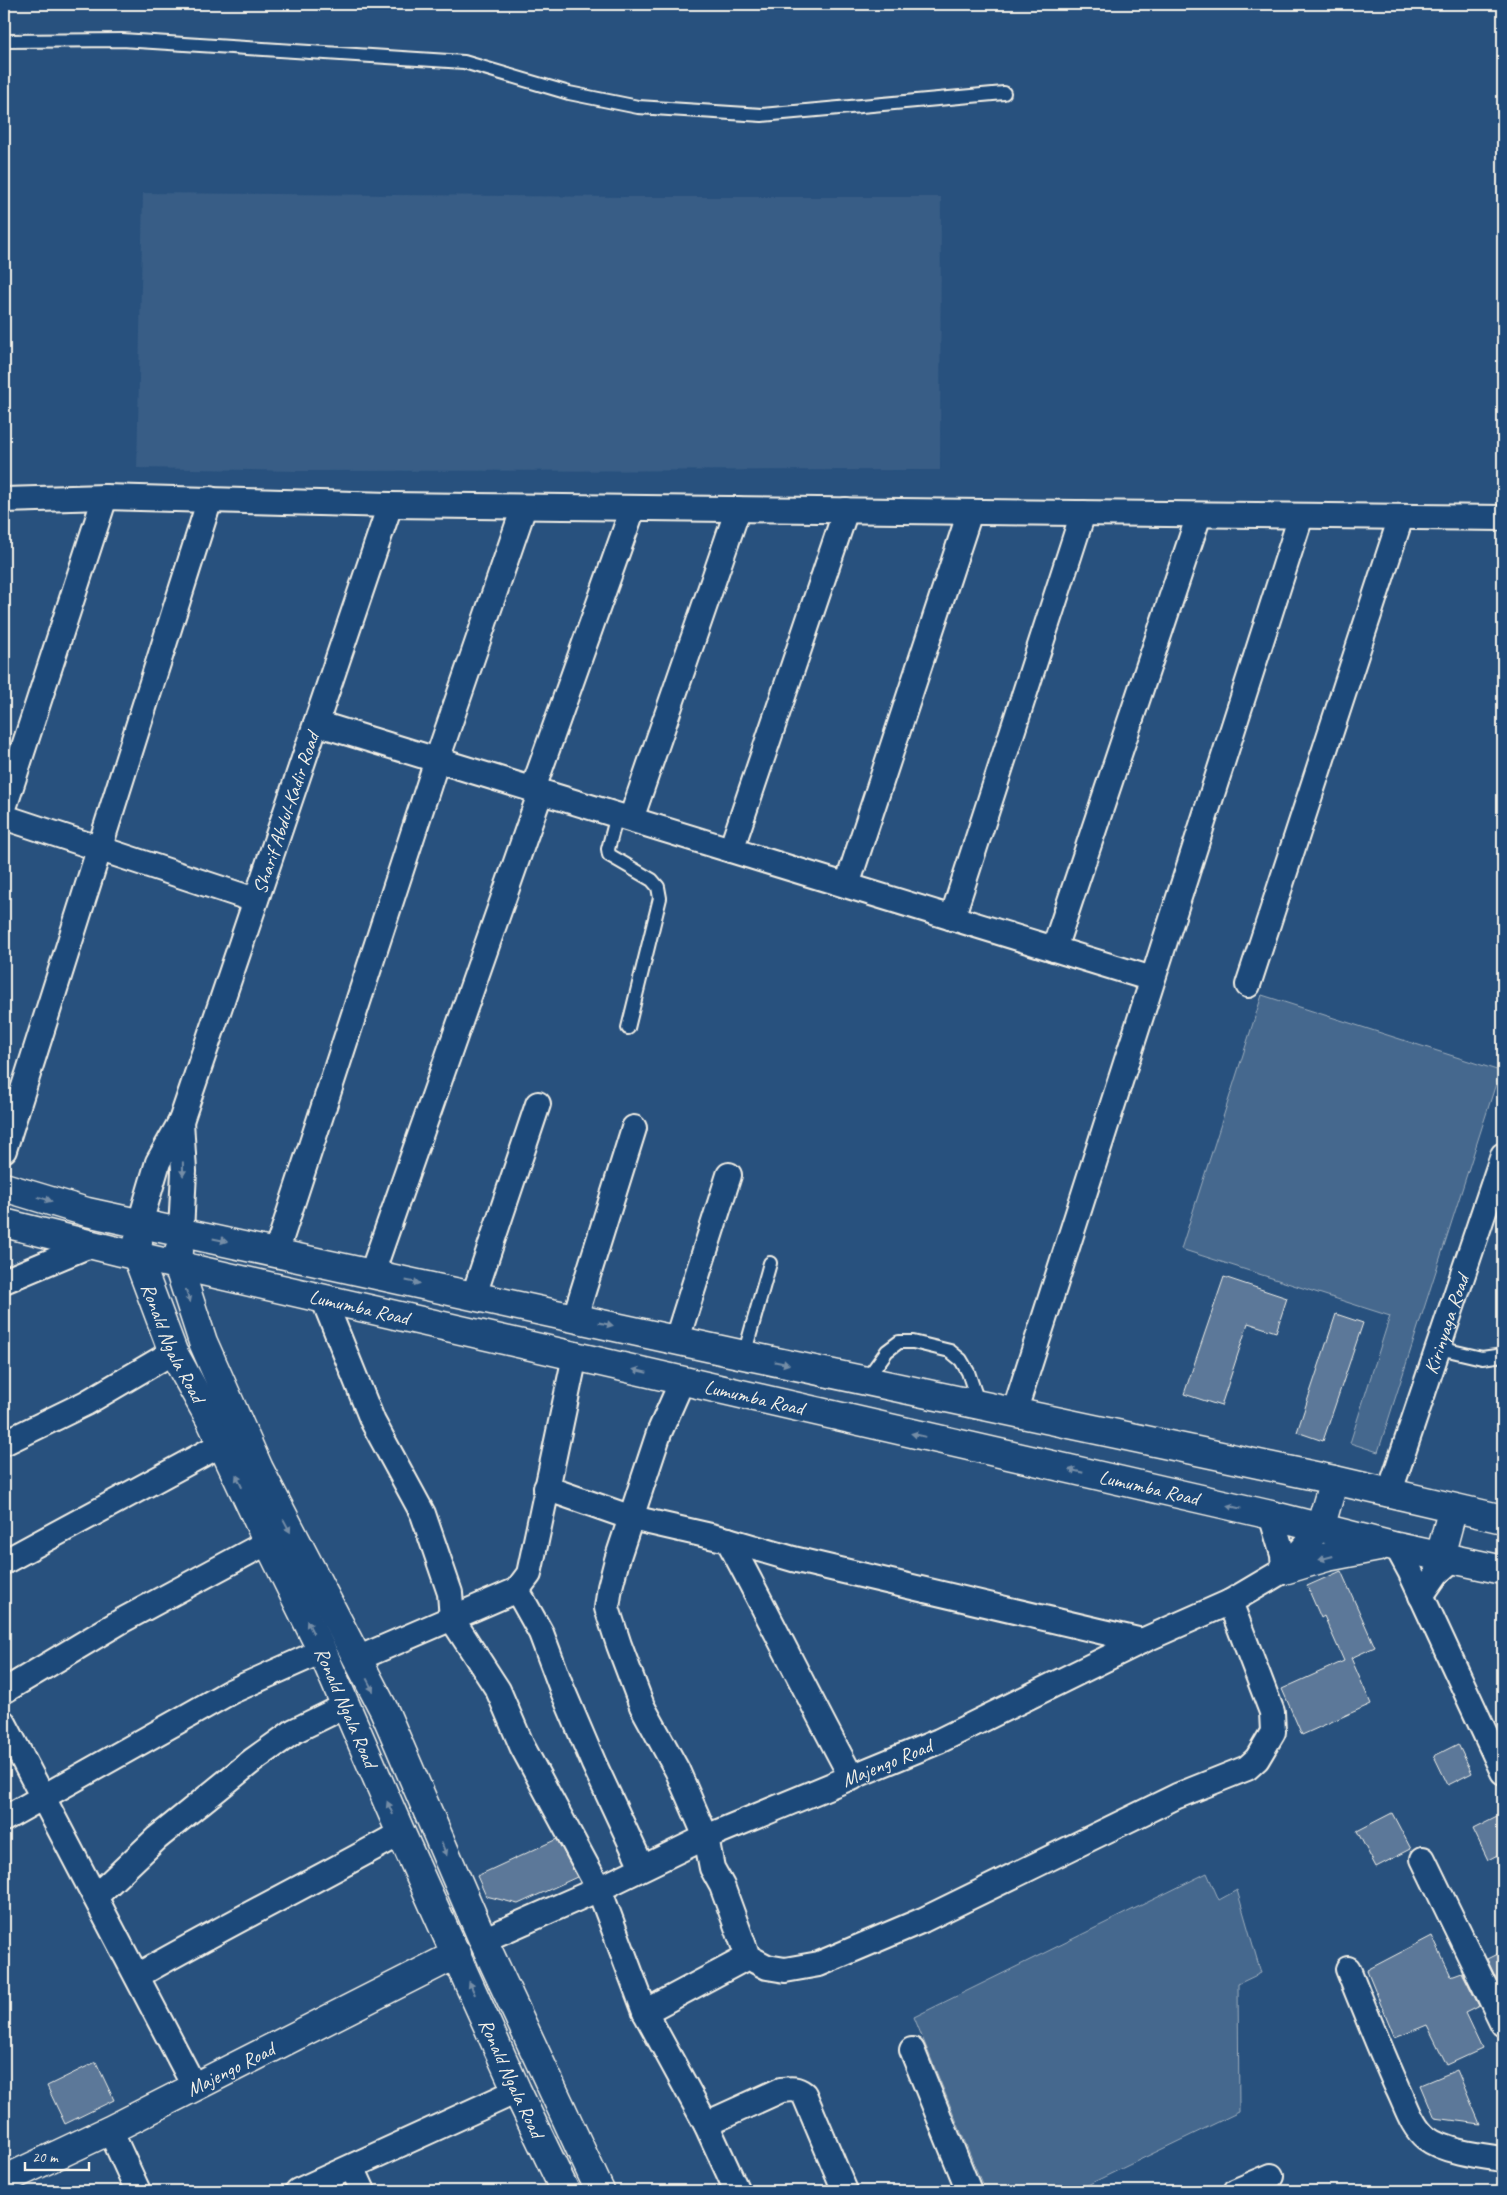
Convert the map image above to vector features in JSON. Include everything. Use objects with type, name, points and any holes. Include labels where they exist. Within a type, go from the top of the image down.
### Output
[{"type":"main road","name":"Lumumba Road","points":[[4,1187],[87,1212],[1503,1518]]},
{"type":"main road","name":"Ronald Ngala Road","points":[[140,1223],[137,1256],[173,1352],[210,1419],[322,1651],[401,1833],[517,2091],[565,2191]]},
{"type":"main road","name":"Lumumba Road","points":[[4,1224],[1503,1570]]},
{"type":"main road","name":"Ronald Ngala Road","points":[[181,1232],[178,1265],[203,1342],[259,1469],[384,1710],[483,1940],[600,2191]]},
{"type":"main road","points":[[1320,1528],[1334,1480]]},
{"type":"main road","points":[[1447,1558],[1453,1508]]},
{"type":"main road","points":[[1284,1570],[1336,1555],[1394,1546]]},
{"type":"main road","name":"Majengo Road","points":[[4,2180],[110,2130],[457,1954]]},
{"type":"street","points":[[4,808],[105,497]]},
{"type":"street","points":[[4,500],[105,497],[390,505],[1503,518]]},
{"type":"street","points":[[4,1150],[210,499]]},
{"type":"street","name":"Sharif Abdul-Kadir Road","points":[[140,1223],[158,1162],[181,1121],[390,505]]},
{"type":"street","points":[[276,1253],[437,760],[524,507]]},
{"type":"street","points":[[372,1273],[633,508]]},
{"type":"street","points":[[624,817],[738,509]]},
{"type":"street","points":[[731,850],[846,510]]},
{"type":"street","points":[[847,886],[970,512]]},
{"type":"street","points":[[952,918],[1083,513]]},
{"type":"street","points":[[1054,949],[1198,514]]},
{"type":"street","points":[[1014,1412],[1301,516]]},
{"type":"street","points":[[1248,985],[1401,517]]},
{"type":"street","points":[[316,723],[1152,979]]},
{"type":"street","points":[[4,817],[255,900]]},
{"type":"street","points":[[474,1295],[538,1104]]},
{"type":"street","name":"Sharif Abdul-Kadir Road","points":[[181,1121],[184,1171],[181,1232]]},
{"type":"street","points":[[575,1317],[634,1128]]},
{"type":"street","name":"Kirinyaga Road","points":[[1389,1494],[1438,1348],[1496,1200],[1503,1155]]},
{"type":"street","points":[[677,1339],[728,1175]]},
{"type":"street","points":[[4,1281],[90,1245]]},
{"type":"street","points":[[323,1298],[373,1422],[423,1514],[450,1593],[452,1619],[498,1690],[522,1746],[599,1889],[645,2012],[706,2124],[737,2191]]},
{"type":"street","points":[[4,1443],[86,1402],[173,1352]]},
{"type":"street","points":[[357,1659],[517,1590],[529,1574],[575,1356]]},
{"type":"street","points":[[682,1381],[659,1434],[617,1560],[607,1608],[642,1706],[677,1770],[706,1837],[712,1868],[722,1886],[748,1957],[767,1967],[785,1970],[819,1964],[922,1920],[1177,1796],[1247,1768],[1257,1759],[1273,1732],[1272,1712],[1230,1602]]},
{"type":"street","points":[[4,1562],[222,1444]]},
{"type":"street","points":[[546,1488],[632,1518],[728,1540],[802,1561],[1142,1641]]},
{"type":"street","points":[[1271,1515],[1280,1541],[1284,1570]]},
{"type":"street","name":"Majengo Road","points":[[483,1940],[599,1889],[706,1837],[939,1741],[1142,1641],[1230,1602],[1284,1570],[1320,1528]]},
{"type":"street","points":[[728,1540],[761,1600],[810,1700],[852,1778]]},
{"type":"street","points":[[4,1691],[124,1620],[268,1542]]},
{"type":"street","points":[[1394,1546],[1421,1596],[1503,1772]]},
{"type":"street","points":[[1421,1596],[1447,1558]]},
{"type":"street","points":[[517,1590],[541,1633],[590,1756],[642,1867]]},
{"type":"street","points":[[4,1819],[230,1692],[322,1651]]},
{"type":"street","points":[[96,1896],[158,1838],[252,1761],[294,1731],[345,1706]]},
{"type":"street","points":[[4,1723],[194,2086]]},
{"type":"street","points":[[137,1976],[213,1932],[401,1833]]},
{"type":"street","points":[[1423,1860],[1503,2024]]},
{"type":"street","points":[[645,2012],[748,1957]]},
{"type":"street","points":[[1348,1969],[1377,2042],[1415,2125],[1425,2138],[1436,2144],[1476,2155],[1503,2159]]},
{"type":"street","points":[[912,2050],[969,2191]]},
{"type":"street","points":[[706,2124],[781,2090],[792,2088],[799,2090],[804,2094],[845,2191]]},
{"type":"street","points":[[298,2191],[517,2091]]},
{"type":"street","points":[[110,2130],[138,2191]]},
{"type":"street","points":[[352,2167],[363,2191]]},
{"type":"street","points":[[1236,2191],[1271,2176]]},
{"type":"lane","points":[[4,41],[122,40],[464,62],[569,93],[638,107],[762,115],[1004,93]]},
{"type":"lane","points":[[624,817],[608,849],[610,855],[652,880],[658,887],[660,898],[628,1028]]},
{"type":"lane","points":[[744,1355],[770,1263]]},
{"type":"lane","points":[[866,1380],[887,1351],[899,1342],[914,1342],[950,1351],[961,1360],[968,1372],[979,1405]]},
{"type":"lane","points":[[1438,1348],[1482,1358],[1503,1355]]},
{"type":"shaded area","points":[[143,193],[627,197],[941,197],[940,470],[297,471],[137,468]]},
{"type":"shaded area","points":[[1262,995],[1500,1071],[1378,1452],[1350,1443],[1390,1316],[1181,1249]]},
{"type":"shaded area","points":[[1207,1873],[1219,1900],[1237,1890],[1261,1973],[1238,1984],[1239,2112],[1075,2191],[985,2191],[914,2017]]},
{"type":"building","points":[[1224,1277],[1287,1298],[1276,1332],[1248,1323],[1221,1406],[1184,1394]]},
{"type":"building","points":[[1336,1314],[1363,1323],[1323,1441],[1297,1432]]},
{"type":"building","points":[[1341,1571],[1375,1647],[1351,1658],[1371,1704],[1302,1735],[1282,1689],[1344,1661],[1324,1616],[1321,1618],[1307,1586]]},
{"type":"building","points":[[1458,1744],[1472,1773],[1448,1785],[1434,1756]]},
{"type":"building","points":[[1392,1813],[1411,1849],[1376,1867],[1357,1831]]},
{"type":"building","points":[[1503,1814],[1503,1852],[1488,1860],[1473,1829]]},
{"type":"building","points":[[557,1839],[577,1877],[518,1904],[486,1896],[477,1876]]},
{"type":"building","points":[[1432,1936],[1451,1976],[1462,1972],[1479,2006],[1465,2013],[1482,2049],[1447,2065],[1427,2025],[1395,2038],[1367,1970]]},
{"type":"building","points":[[1503,1951],[1503,1993],[1487,1959]]},
{"type":"building","points":[[96,2062],[114,2100],[65,2124],[47,2086]]},
{"type":"building","points":[[1457,2070],[1480,2124],[1435,2118],[1421,2085]]}]
